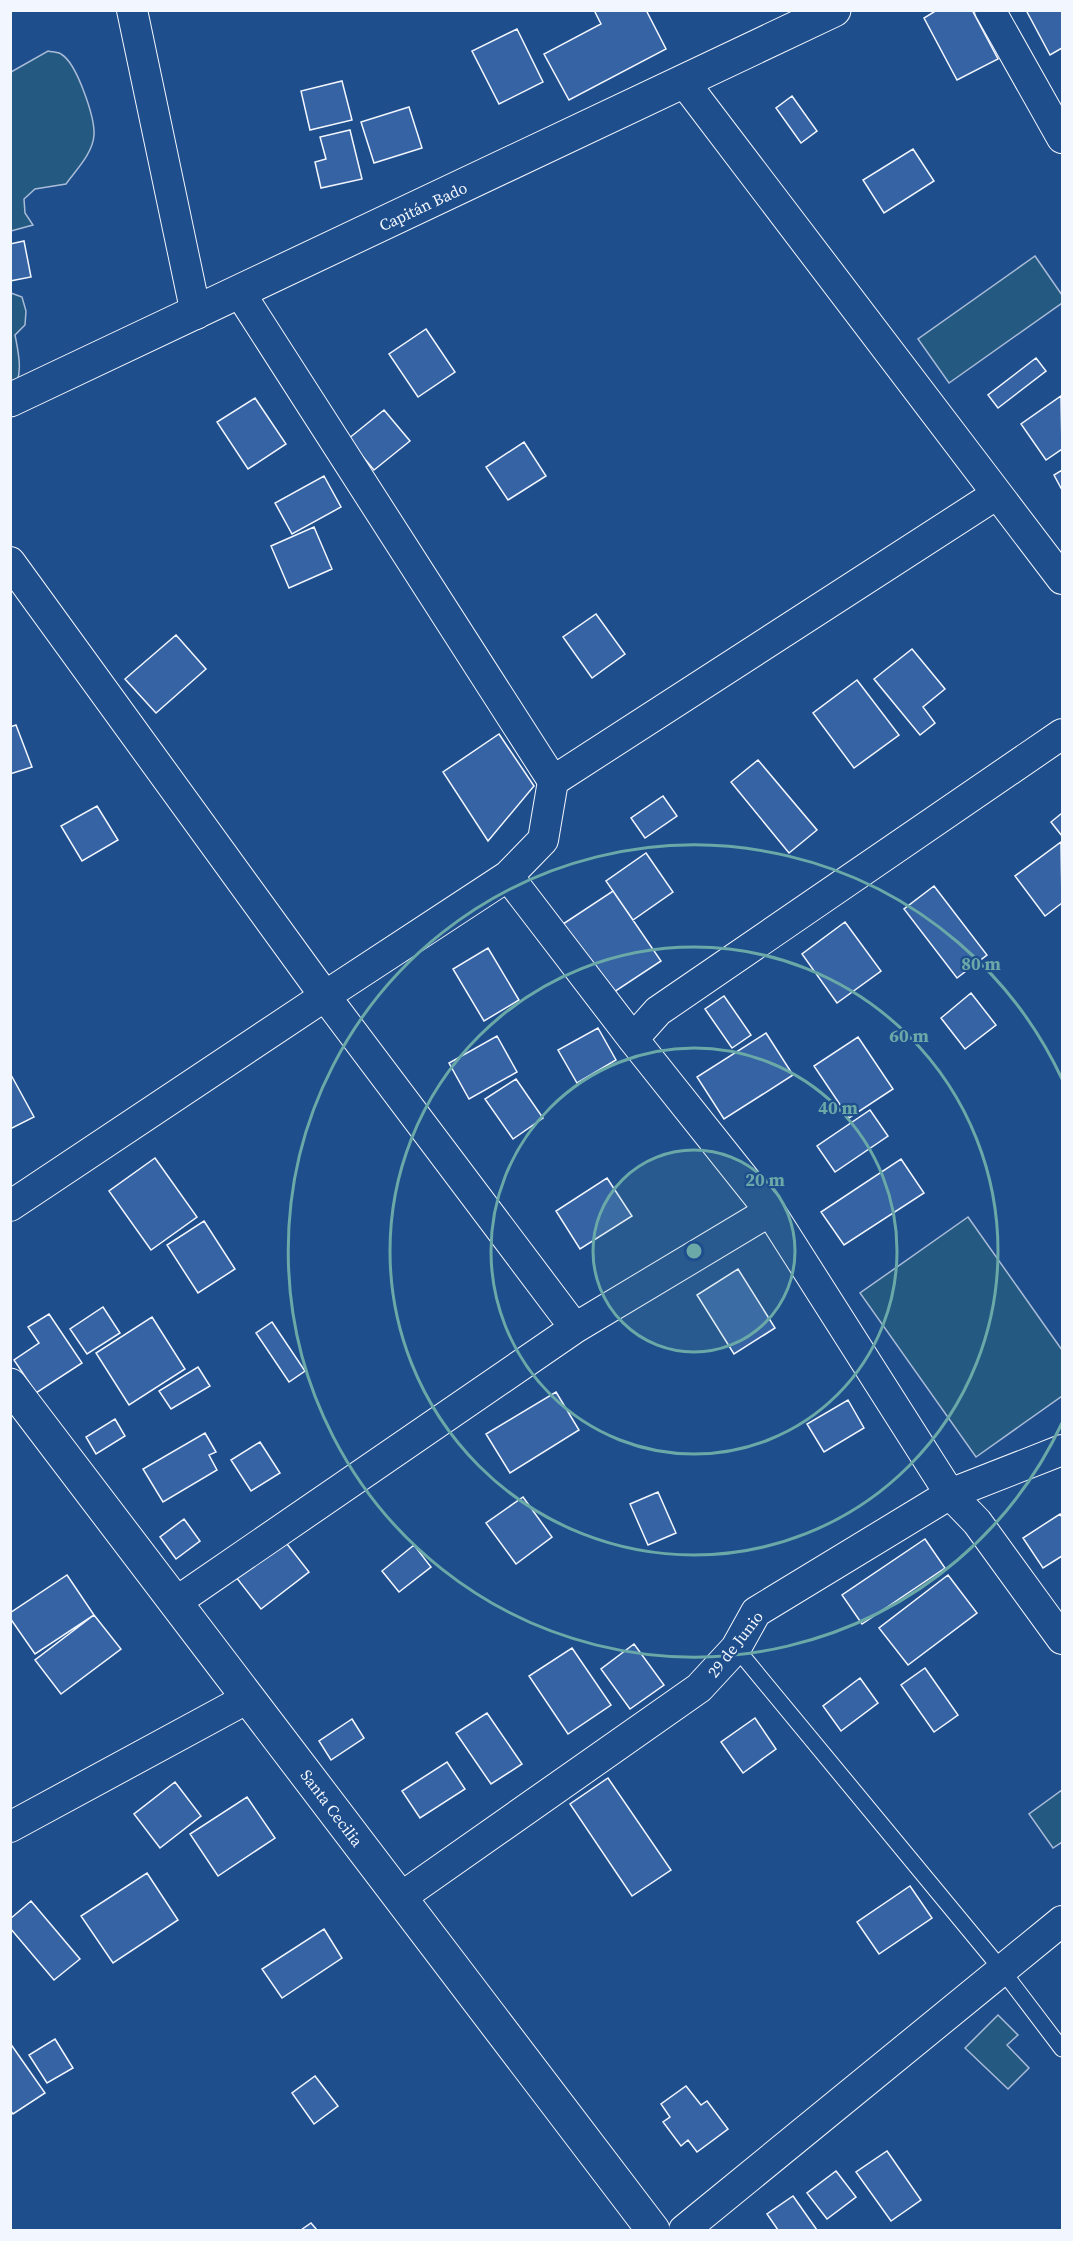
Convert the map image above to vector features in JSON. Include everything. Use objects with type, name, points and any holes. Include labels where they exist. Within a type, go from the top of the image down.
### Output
[{"type":"street","points":[[132,10],[196,314]]},
{"type":"street","name":"Capitán Bado","points":[[10,400],[196,314],[834,10]]},
{"type":"street","points":[[990,10],[1062,138]]},
{"type":"street","points":[[684,82],[1062,579]]},
{"type":"street","points":[[10,1206],[508,876],[543,840],[553,781],[240,293]]},
{"type":"street","points":[[553,781],[997,494]]},
{"type":"street","points":[[10,562],[325,996],[575,1328]]},
{"type":"street","points":[[633,1039],[658,1011],[1062,734]]},
{"type":"street","points":[[508,876],[633,1039],[770,1211],[950,1494],[976,1522],[1062,1639]]},
{"type":"street","points":[[176,1602],[575,1328],[770,1211]]},
{"type":"street","name":"Santa Cecilia","points":[[10,1385],[653,2230]]},
{"type":"street","name":"29 de Junio","points":[[400,1898],[699,1689],[736,1648],[756,1612],[950,1494],[1062,1450]]},
{"type":"street","points":[[10,1827],[248,1698]]},
{"type":"street","points":[[684,2230],[1062,1921]]},
{"type":"lane","points":[[736,1648],[1002,1970],[1062,2049]]},
{"type":"shaded area","points":[[48,51],[60,53],[67,59],[79,79],[92,116],[93,142],[83,161],[66,184],[35,189],[24,199],[25,213],[33,225],[11,231],[11,72]]},
{"type":"shaded area","points":[[1035,256],[1062,295],[1062,303],[949,383],[918,339]]},
{"type":"shaded area","points":[[11,293],[22,297],[26,311],[25,325],[15,335],[19,373],[11,394]]},
{"type":"shaded area","points":[[968,1217],[1062,1350],[1062,1396],[976,1457],[860,1293]]},
{"type":"shaded area","points":[[1062,1790],[1062,1842],[1053,1848],[1029,1814]]},
{"type":"shaded area","points":[[998,2015],[1018,2035],[1007,2045],[1029,2068],[1008,2089],[965,2048]]},
{"type":"building","points":[[594,10],[646,10],[666,49],[569,100],[544,54],[601,24]]},
{"type":"building","points":[[937,10],[972,10],[998,59],[957,80],[924,18]]},
{"type":"building","points":[[1026,10],[1062,10],[1062,48],[1050,55]]},
{"type":"building","points":[[517,29],[543,82],[499,104],[472,51]]},
{"type":"building","points":[[342,81],[352,120],[310,130],[301,91]]},
{"type":"building","points":[[792,96],[817,131],[801,143],[776,108]]},
{"type":"building","points":[[409,107],[422,148],[374,163],[361,122]]},
{"type":"building","points":[[350,130],[362,179],[321,188],[315,162],[326,159],[320,137]]},
{"type":"building","points":[[913,149],[934,181],[884,213],[863,180]]},
{"type":"building","points":[[24,241],[31,277],[10,281],[10,244]]},
{"type":"building","points":[[426,329],[455,372],[418,397],[389,354]]},
{"type":"building","points":[[1036,358],[1046,371],[998,408],[988,395]]},
{"type":"building","points":[[1061,396],[1062,449],[1046,460],[1021,424]]},
{"type":"building","points":[[255,398],[286,444],[248,469],[217,422]]},
{"type":"building","points":[[384,410],[410,441],[374,470],[348,439]]},
{"type":"building","points":[[524,442],[546,476],[508,500],[486,467]]},
{"type":"building","points":[[1062,470],[1062,490],[1054,475]]},
{"type":"building","points":[[324,476],[341,507],[292,534],[275,503]]},
{"type":"building","points":[[314,527],[332,569],[289,588],[271,546]]},
{"type":"building","points":[[596,614],[625,654],[592,678],[563,637]]},
{"type":"building","points":[[176,635],[206,669],[156,713],[125,679]]},
{"type":"building","points":[[912,649],[945,689],[923,707],[935,723],[920,735],[874,679]]},
{"type":"building","points":[[857,680],[899,735],[854,768],[813,713]]},
{"type":"building","points":[[16,725],[32,767],[10,774],[10,727]]},
{"type":"building","points":[[499,734],[534,786],[488,841],[443,772]]},
{"type":"building","points":[[758,760],[817,830],[789,853],[731,782]]},
{"type":"building","points":[[663,796],[677,816],[645,838],[631,818]]},
{"type":"building","points":[[97,806],[118,840],[82,861],[61,826]]},
{"type":"building","points":[[1062,813],[1062,836],[1051,822]]},
{"type":"building","points":[[1061,842],[1062,903],[1045,916],[1015,876]]},
{"type":"building","points":[[646,853],[673,892],[633,920],[606,881]]},
{"type":"building","points":[[934,886],[987,955],[957,978],[904,909]]},
{"type":"building","points":[[613,891],[661,961],[608,996],[560,926]]},
{"type":"building","points":[[845,922],[881,971],[837,1003],[802,954]]},
{"type":"building","points":[[488,948],[519,1000],[484,1021],[453,969]]},
{"type":"building","points":[[971,993],[996,1025],[965,1049],[941,1018]]},
{"type":"building","points":[[724,996],[751,1035],[732,1048],[705,1009]]},
{"type":"building","points":[[598,1028],[616,1060],[577,1083],[558,1050]]},
{"type":"building","points":[[766,1033],[793,1075],[724,1119],[697,1077]]},
{"type":"building","points":[[497,1036],[517,1072],[469,1099],[449,1063]]},
{"type":"building","points":[[858,1037],[893,1089],[849,1118],[814,1066]]},
{"type":"building","points":[[10,1073],[34,1117],[10,1129]]},
{"type":"building","points":[[516,1079],[543,1118],[513,1139],[485,1099]]},
{"type":"building","points":[[870,1110],[888,1136],[835,1172],[817,1146]]},
{"type":"building","points":[[155,1158],[197,1217],[151,1250],[109,1191]]},
{"type":"building","points":[[901,1159],[924,1193],[844,1245],[821,1212]]},
{"type":"building","points":[[607,1178],[632,1216],[580,1249],[556,1211]]},
{"type":"building","points":[[204,1221],[235,1269],[198,1293],[167,1245]]},
{"type":"building","points":[[738,1269],[775,1328],[734,1354],[697,1295]]},
{"type":"building","points":[[103,1307],[120,1333],[87,1354],[70,1329]]},
{"type":"building","points":[[49,1314],[82,1363],[36,1393],[14,1360],[39,1343],[28,1327]]},
{"type":"building","points":[[152,1317],[185,1369],[129,1405],[96,1353]]},
{"type":"building","points":[[272,1322],[305,1371],[289,1382],[256,1333]]},
{"type":"building","points":[[198,1367],[210,1386],[171,1409],[159,1391]]},
{"type":"building","points":[[556,1392],[579,1430],[510,1473],[486,1434]]},
{"type":"building","points":[[848,1400],[864,1428],[824,1452],[807,1424]]},
{"type":"building","points":[[115,1419],[125,1436],[96,1454],[86,1437]]},
{"type":"building","points":[[205,1433],[216,1452],[209,1455],[217,1470],[163,1502],[143,1469]]},
{"type":"building","points":[[260,1442],[280,1473],[251,1491],[231,1460]]},
{"type":"building","points":[[658,1492],[676,1533],[648,1545],[630,1504]]},
{"type":"building","points":[[523,1497],[552,1537],[516,1564],[486,1523]]},
{"type":"building","points":[[1060,1514],[1062,1517],[1062,1556],[1043,1568],[1023,1538]]},
{"type":"building","points":[[184,1519],[200,1541],[176,1559],[160,1537]]},
{"type":"building","points":[[280,1535],[309,1572],[261,1609],[232,1572]]},
{"type":"building","points":[[925,1539],[945,1568],[862,1624],[842,1595]]},
{"type":"building","points":[[414,1545],[431,1567],[399,1592],[382,1571]]},
{"type":"building","points":[[67,1575],[94,1615],[35,1654],[10,1618],[10,1613]]},
{"type":"building","points":[[948,1575],[977,1613],[908,1665],[879,1628]]},
{"type":"building","points":[[94,1615],[121,1649],[61,1694],[35,1660]]},
{"type":"building","points":[[634,1644],[664,1685],[630,1709],[601,1669]]},
{"type":"building","points":[[572,1648],[611,1705],[568,1734],[529,1676]]},
{"type":"building","points":[[925,1668],[958,1715],[934,1732],[901,1685]]},
{"type":"building","points":[[860,1678],[878,1703],[841,1731],[823,1706]]},
{"type":"building","points":[[487,1713],[522,1764],[491,1784],[456,1733]]},
{"type":"building","points":[[755,1718],[776,1749],[743,1773],[721,1742]]},
{"type":"building","points":[[352,1719],[364,1738],[331,1760],[319,1741]]},
{"type":"building","points":[[447,1762],[465,1789],[420,1818],[402,1791]]},
{"type":"building","points":[[608,1778],[671,1870],[632,1896],[570,1804]]},
{"type":"building","points":[[175,1782],[201,1816],[160,1848],[134,1814]]},
{"type":"building","points":[[247,1797],[275,1838],[218,1876],[190,1834]]},
{"type":"building","points":[[147,1873],[178,1920],[113,1963],[81,1916]]},
{"type":"building","points":[[910,1886],[932,1918],[879,1954],[857,1922]]},
{"type":"building","points":[[31,1901],[80,1959],[54,1980],[10,1928],[10,1919]]},
{"type":"building","points":[[324,1929],[342,1958],[282,1998],[262,1969]]},
{"type":"building","points":[[55,2039],[73,2068],[47,2083],[29,2055]]},
{"type":"building","points":[[10,2043],[45,2093],[13,2114],[10,2110]]},
{"type":"building","points":[[315,2076],[338,2106],[314,2124],[292,2093]]},
{"type":"building","points":[[686,2086],[701,2105],[707,2101],[728,2129],[697,2152],[688,2140],[681,2146],[663,2122],[670,2117],[661,2104]]},
{"type":"building","points":[[887,2151],[921,2200],[891,2221],[856,2172]]},
{"type":"building","points":[[836,2171],[856,2197],[827,2219],[807,2193]]},
{"type":"building","points":[[793,2196],[817,2230],[778,2230],[767,2214]]},
{"type":"building","points":[[311,2223],[317,2230],[301,2230]]}]
